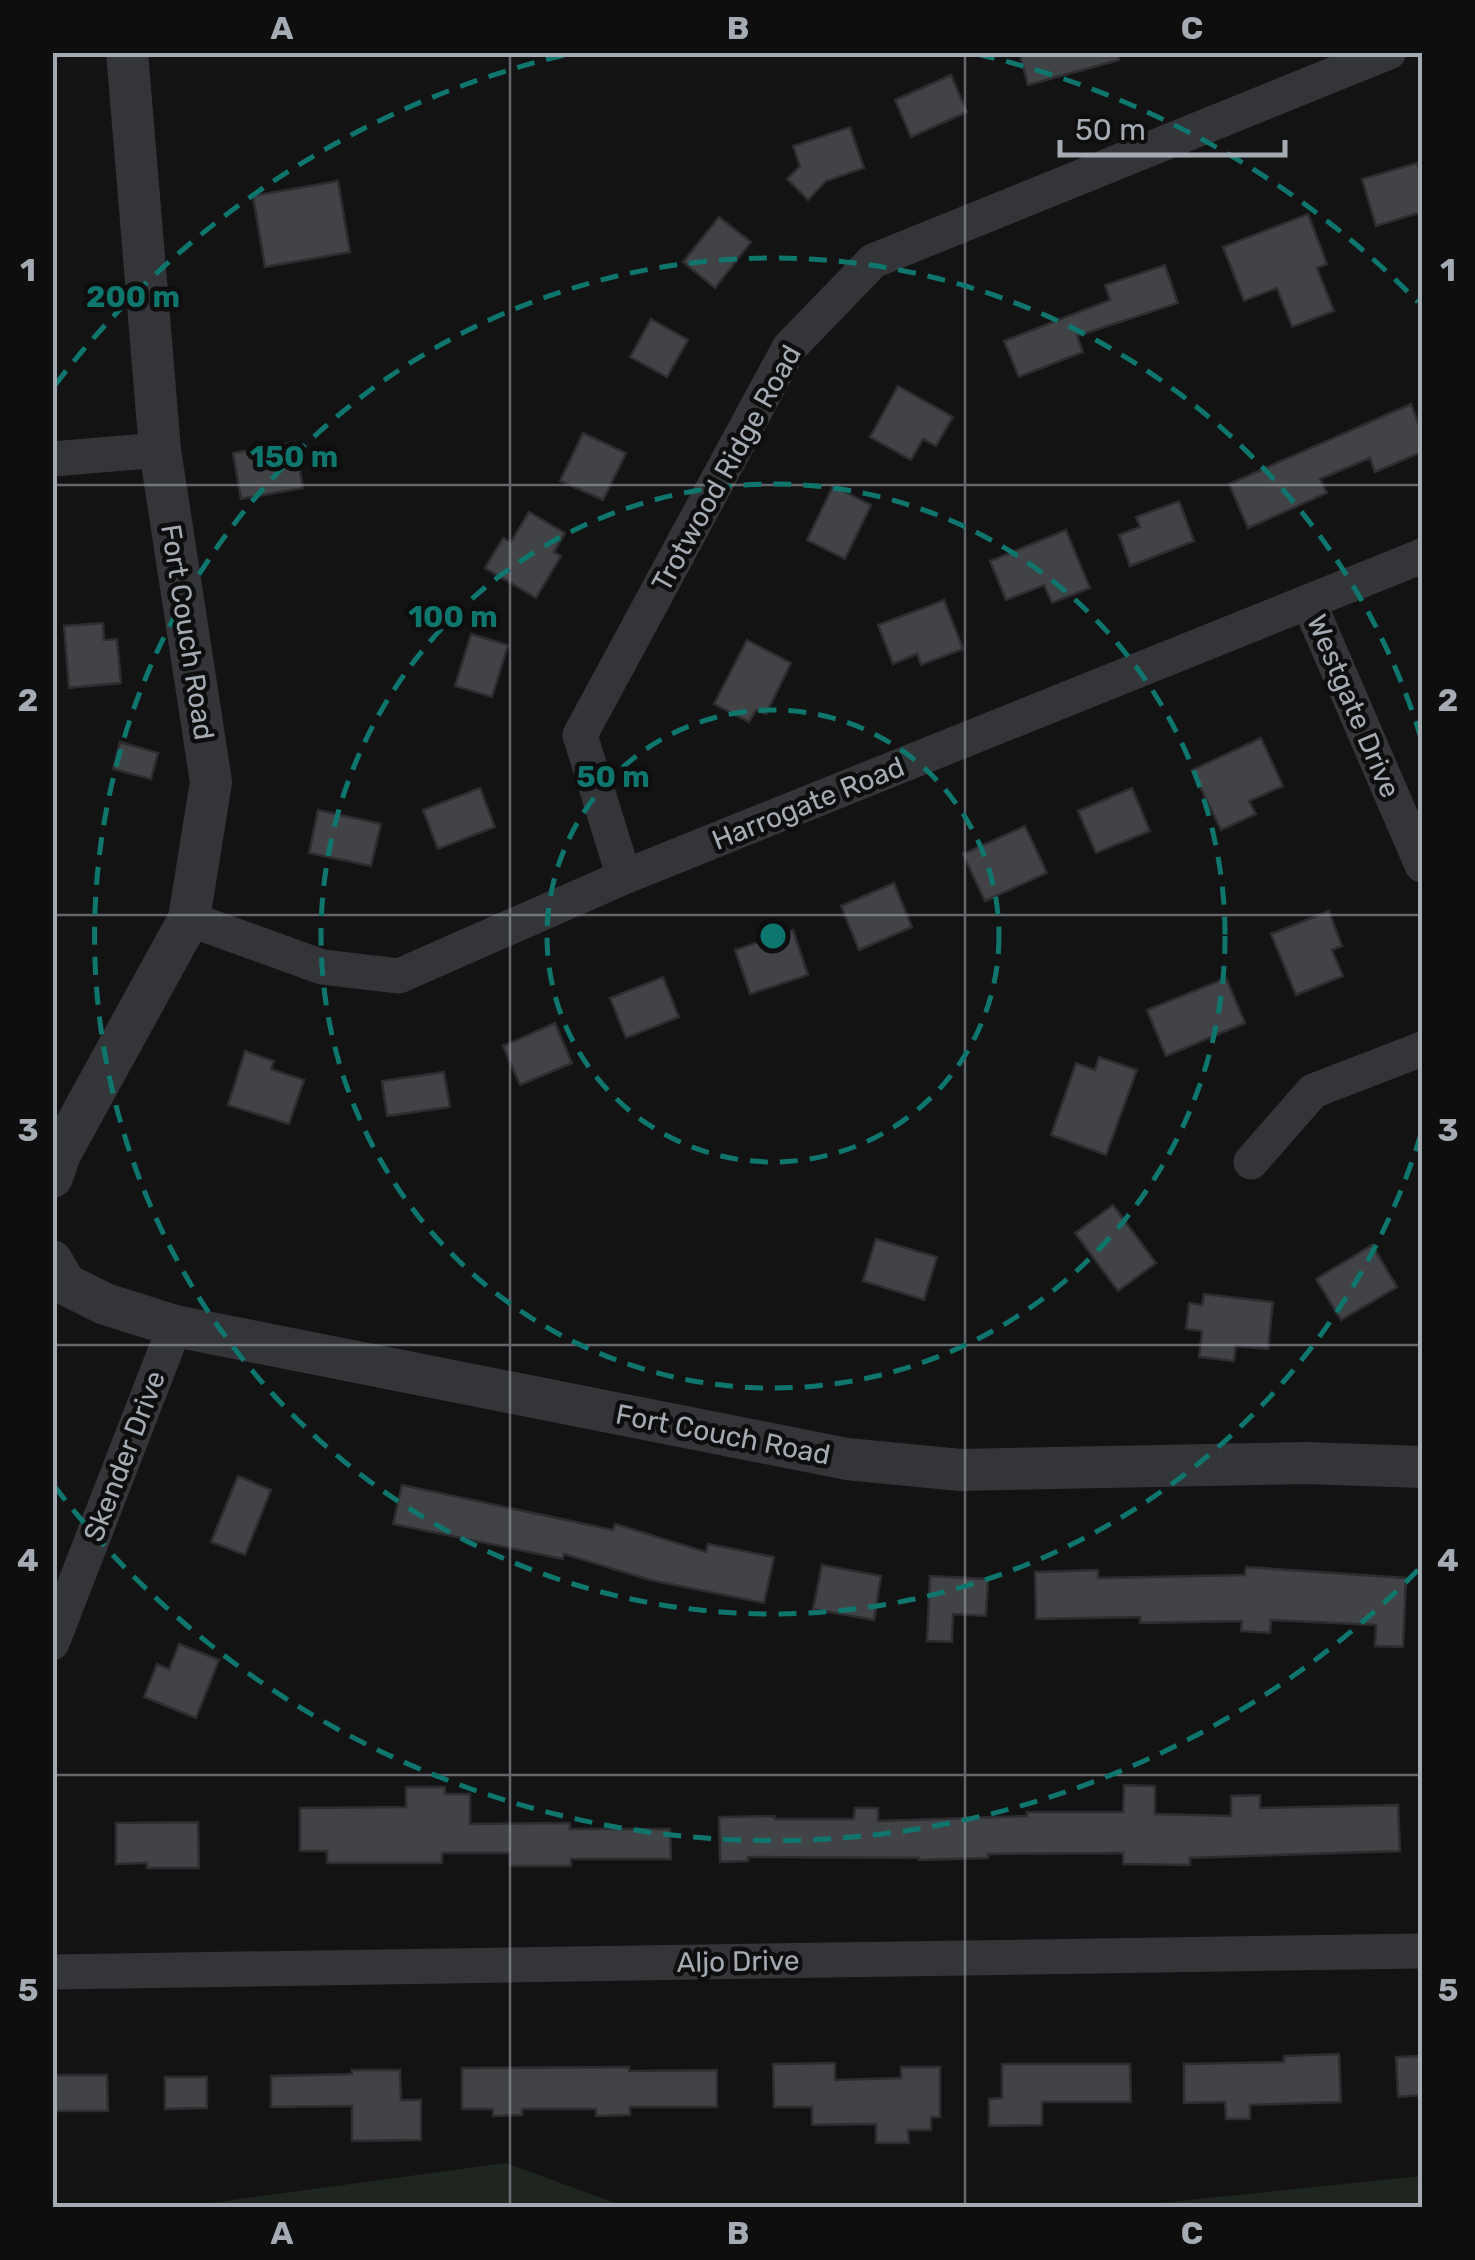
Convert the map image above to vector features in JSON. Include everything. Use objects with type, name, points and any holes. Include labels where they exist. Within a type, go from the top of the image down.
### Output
[{"type":"street","name":"Fort Couch Road","points":[[52,1177],[60,1154],[189,919],[211,782],[160,450],[127,52]]},
{"type":"street","name":"Trotwood Ridge Road","points":[[624,877],[580,735],[789,348],[872,261],[1389,52]]},
{"type":"street","points":[[52,459],[160,450]]},
{"type":"street","name":"Harrogate Road","points":[[189,919],[322,967],[398,976],[624,877],[1422,556]]},
{"type":"street","name":"Westgate Drive","points":[[1309,603],[1422,865]]},
{"type":"street","points":[[1251,1162],[1313,1091],[1422,1049]]},
{"type":"street","name":"Fort Couch Road","points":[[52,1262],[65,1284],[105,1304],[174,1326],[847,1459],[960,1470],[1306,1463],[1422,1467]]},
{"type":"street","name":"Skender Drive","points":[[52,1643],[174,1326]]},
{"type":"street","name":"Aljo Drive","points":[[52,1972],[1422,1951]]},
{"type":"shaded area","points":[[506,2163],[626,2207],[180,2207]]},
{"type":"shaded area","points":[[1422,2176],[1422,2207],[1120,2207]]},
{"type":"building","points":[[1019,52],[1118,52],[1119,60],[1028,85]]},
{"type":"building","points":[[951,75],[967,112],[911,137],[895,100]]},
{"type":"building","points":[[850,127],[864,168],[826,181],[808,200],[787,179],[800,166],[793,146]]},
{"type":"building","points":[[1417,163],[1422,180],[1422,212],[1376,226],[1362,179]]},
{"type":"building","points":[[338,181],[350,252],[265,267],[253,196]]},
{"type":"building","points":[[1308,214],[1327,264],[1317,268],[1334,311],[1292,327],[1277,288],[1244,301],[1223,247]]},
{"type":"building","points":[[719,217],[751,242],[715,288],[683,262]]},
{"type":"building","points":[[1165,265],[1178,303],[1077,336],[1083,352],[1019,377],[1004,341],[1110,300],[1105,285]]},
{"type":"building","points":[[651,319],[688,340],[667,377],[630,357]]},
{"type":"building","points":[[898,386],[953,417],[936,446],[923,439],[911,460],[870,437]]},
{"type":"building","points":[[1411,404],[1422,433],[1422,452],[1375,472],[1370,458],[1320,479],[1327,493],[1248,528],[1229,484]]},
{"type":"building","points":[[583,433],[626,453],[603,500],[560,481]]},
{"type":"building","points":[[295,442],[303,488],[241,499],[233,453]]},
{"type":"building","points":[[833,486],[871,505],[845,559],[807,540]]},
{"type":"building","points":[[1179,501],[1194,541],[1130,566],[1119,535],[1140,527],[1136,517]]},
{"type":"building","points":[[529,512],[565,533],[554,552],[561,556],[536,598],[485,568],[503,538],[511,542]]},
{"type":"building","points":[[1066,530],[1090,588],[1052,603],[1044,585],[1006,600],[990,561]]},
{"type":"building","points":[[944,600],[963,649],[921,665],[917,654],[893,664],[878,625]]},
{"type":"building","points":[[103,623],[104,640],[117,639],[121,683],[69,688],[64,626]]},
{"type":"building","points":[[471,634],[508,645],[492,697],[455,686]]},
{"type":"building","points":[[747,640],[791,663],[766,714],[756,710],[749,722],[714,704]]},
{"type":"building","points":[[1261,738],[1283,786],[1249,801],[1256,814],[1221,830],[1192,770]]},
{"type":"building","points":[[120,742],[158,753],[151,779],[113,769]]},
{"type":"building","points":[[480,788],[495,827],[438,849],[423,810]]},
{"type":"building","points":[[1132,788],[1150,831],[1096,853],[1078,811]]},
{"type":"building","points":[[318,810],[381,824],[371,866],[309,853]]},
{"type":"building","points":[[1025,826],[1047,873],[985,901],[963,854]]},
{"type":"building","points":[[894,883],[912,927],[859,950],[841,906]]},
{"type":"building","points":[[1329,911],[1342,946],[1332,950],[1343,976],[1296,995],[1271,934]]},
{"type":"building","points":[[793,930],[808,975],[750,994],[735,950]]},
{"type":"building","points":[[663,977],[679,1017],[626,1038],[610,998]]},
{"type":"building","points":[[1226,978],[1245,1023],[1166,1056],[1147,1010]]},
{"type":"building","points":[[555,1023],[572,1063],[520,1085],[503,1046]]},
{"type":"building","points":[[245,1051],[274,1061],[271,1069],[304,1080],[289,1124],[228,1105]]},
{"type":"building","points":[[1099,1057],[1137,1070],[1106,1155],[1051,1135],[1076,1063],[1095,1070]]},
{"type":"building","points":[[444,1072],[450,1107],[387,1116],[382,1081]]},
{"type":"building","points":[[1113,1205],[1156,1263],[1118,1291],[1075,1233]]},
{"type":"building","points":[[876,1239],[937,1257],[924,1300],[863,1281]]},
{"type":"building","points":[[1372,1245],[1397,1287],[1341,1320],[1316,1279]]},
{"type":"building","points":[[1204,1294],[1273,1302],[1268,1349],[1236,1346],[1234,1361],[1199,1357],[1202,1331],[1186,1329],[1189,1303],[1202,1305]]},
{"type":"building","points":[[238,1476],[271,1490],[245,1555],[211,1542]]},
{"type":"building","points":[[402,1485],[613,1530],[615,1524],[706,1552],[708,1544],[774,1557],[764,1603],[650,1580],[564,1554],[563,1559],[393,1524]]},
{"type":"building","points":[[822,1565],[881,1576],[874,1620],[813,1609]]},
{"type":"building","points":[[1246,1567],[1406,1578],[1403,1647],[1375,1646],[1376,1625],[1271,1620],[1270,1633],[1241,1631],[1242,1621],[1140,1623],[1140,1617],[1036,1619],[1035,1572],[1098,1570],[1098,1578],[1245,1575]]},
{"type":"building","points":[[930,1576],[988,1579],[986,1616],[953,1614],[952,1642],[927,1641]]},
{"type":"building","points":[[179,1644],[219,1660],[196,1718],[144,1697],[157,1664],[169,1669]]},
{"type":"building","points":[[1124,1785],[1155,1786],[1155,1814],[1231,1816],[1231,1796],[1260,1795],[1260,1808],[1398,1805],[1400,1851],[1190,1858],[1190,1865],[1123,1864],[1123,1853],[988,1854],[988,1858],[919,1860],[748,1857],[748,1861],[720,1862],[719,1817],[854,1819],[855,1808],[878,1808],[878,1821],[1027,1816],[1027,1812],[1123,1812]]},
{"type":"building","points":[[406,1787],[445,1787],[445,1794],[470,1794],[470,1824],[570,1823],[570,1829],[670,1829],[671,1859],[571,1859],[571,1866],[510,1866],[510,1853],[442,1853],[442,1863],[327,1863],[327,1851],[300,1851],[300,1808],[406,1807]]},
{"type":"building","points":[[198,1822],[199,1868],[116,1864],[116,1823]]},
{"type":"building","points":[[1339,2054],[1341,2102],[1250,2105],[1250,2119],[1226,2119],[1225,2102],[1184,2103],[1184,2064],[1284,2062],[1284,2056]]},
{"type":"building","points":[[1422,2056],[1422,2095],[1398,2097],[1396,2057]]},
{"type":"building","points":[[835,2063],[835,2080],[901,2078],[901,2067],[940,2067],[940,2117],[931,2117],[931,2130],[908,2130],[909,2143],[876,2143],[876,2124],[812,2125],[812,2107],[774,2107],[773,2064]]},
{"type":"building","points":[[1002,2064],[1130,2064],[1131,2102],[1042,2102],[1042,2125],[989,2126],[989,2099],[1002,2098]]},
{"type":"building","points":[[629,2067],[629,2071],[717,2070],[717,2107],[630,2107],[630,2115],[596,2116],[596,2109],[522,2109],[522,2115],[493,2116],[493,2109],[462,2109],[462,2068]]},
{"type":"building","points":[[352,2070],[400,2070],[401,2100],[421,2100],[421,2140],[352,2141],[352,2106],[271,2107],[271,2076],[352,2074]]},
{"type":"building","points":[[52,2075],[107,2075],[108,2111],[52,2111]]},
{"type":"building","points":[[165,2077],[207,2077],[207,2108],[165,2109]]}]
